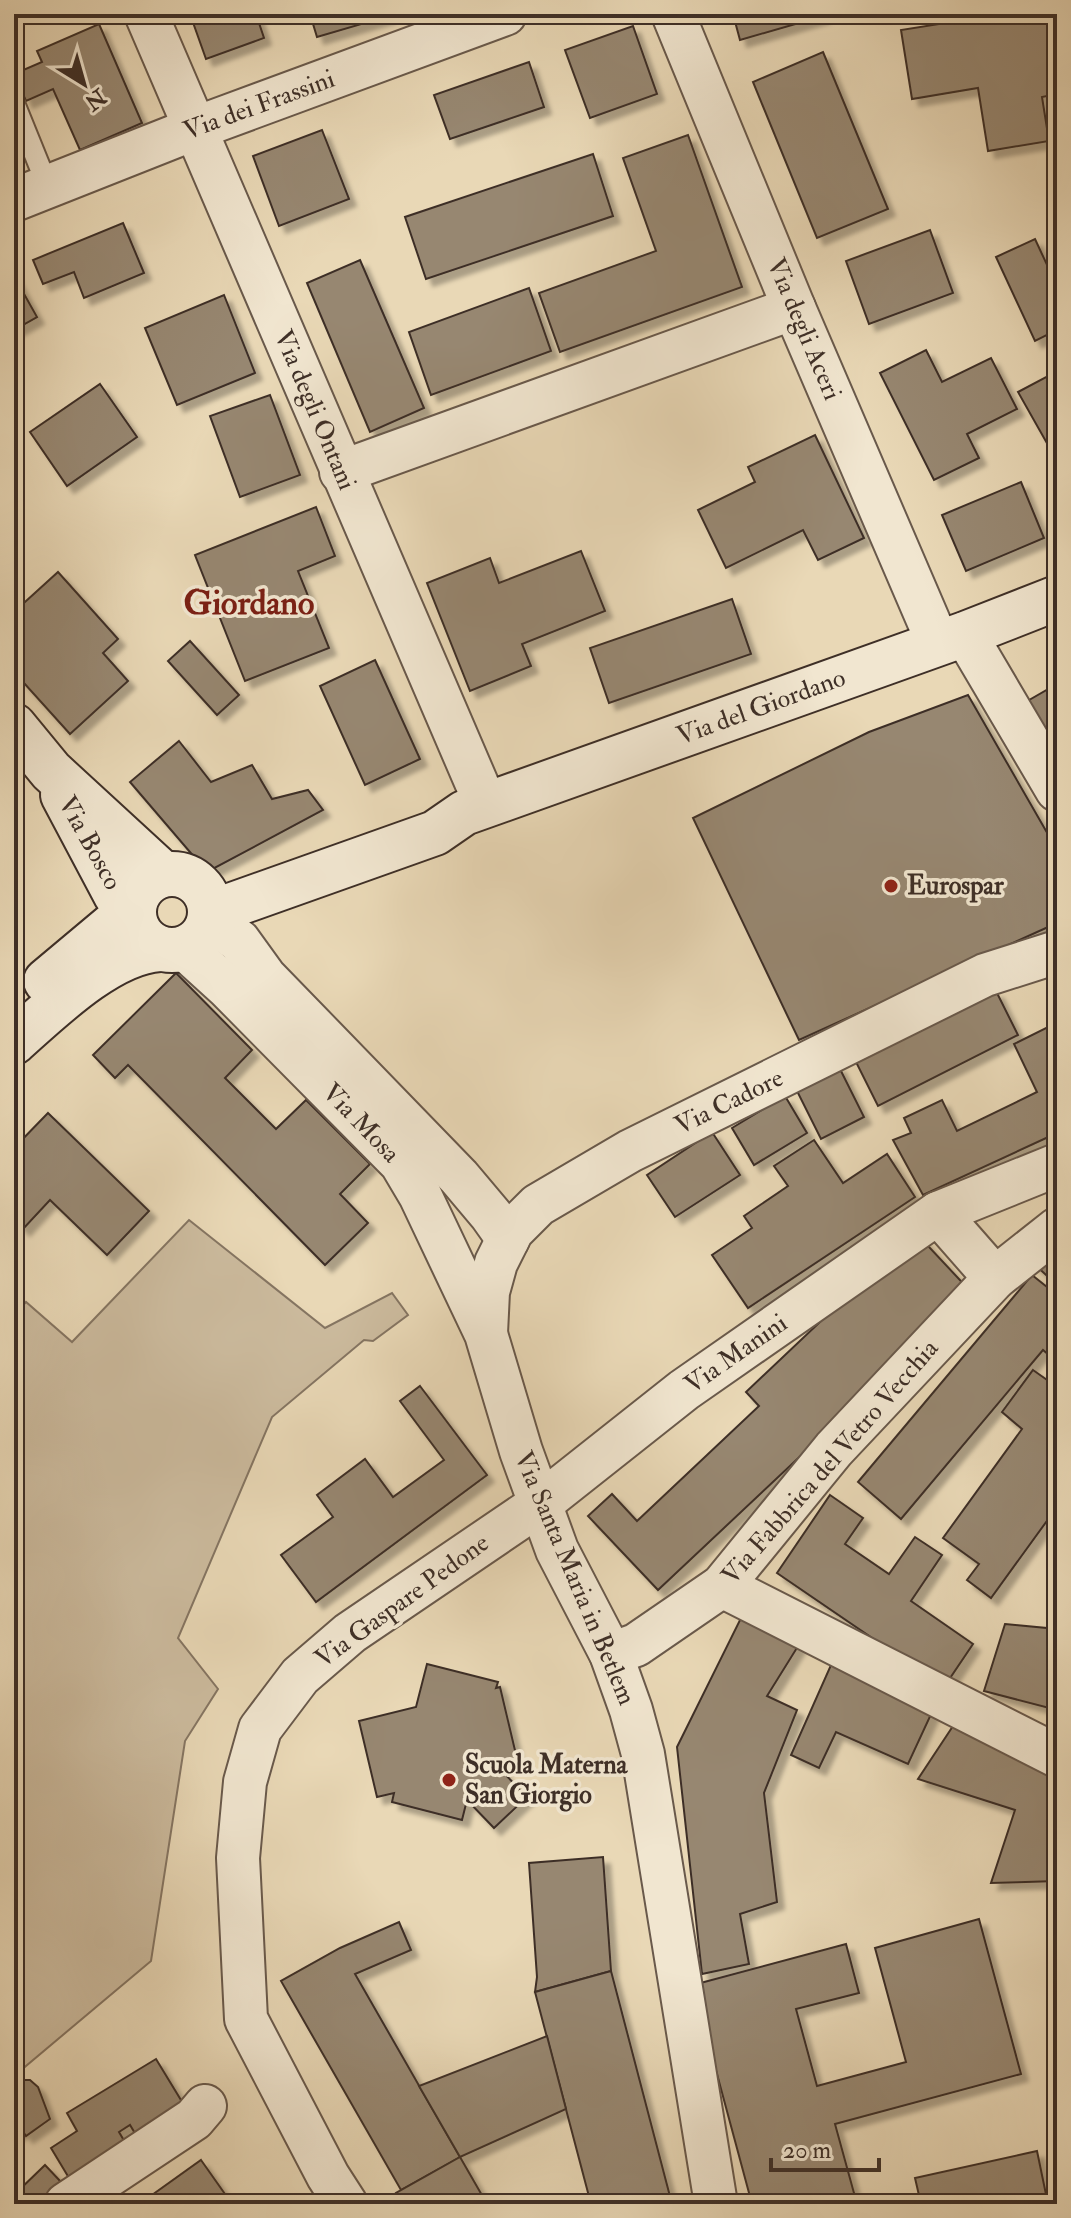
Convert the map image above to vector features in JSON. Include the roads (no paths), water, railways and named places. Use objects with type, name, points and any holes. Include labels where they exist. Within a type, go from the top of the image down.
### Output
[{"type":"street","name":"Via degli Ontani","points":[[146,14],[341,472],[475,809]]},
{"type":"street","name":"Via dei Frassini","points":[[31,193],[196,128],[505,14]]},
{"type":"street","name":"Via degli Aceri","points":[[673,14],[794,308],[951,639],[1057,790]]},
{"type":"street","points":[[341,472],[794,308]]},
{"type":"street","name":"Via del Giordano","points":[[14,1010],[114,924],[174,915],[435,833],[475,809],[951,639],[1057,598]]},
{"type":"street","name":"Via Bosco","points":[[14,726],[51,771],[116,895],[174,915]]},
{"type":"street","points":[[174,915],[239,941],[265,977],[459,1177],[491,1215],[504,1247],[476,1253],[457,1241],[420,1195]]},
{"type":"street","name":"Via del Giordano","points":[[14,1042],[99,973],[143,950],[174,915]]},
{"type":"street","name":"Via Mosa","points":[[174,915],[228,988],[391,1153],[410,1177],[486,1334]]},
{"type":"street","name":"Via Cadore","points":[[486,1334],[488,1292],[504,1247],[512,1231],[538,1205],[630,1151],[985,975],[1057,952]]},
{"type":"street","name":"Via Manini","points":[[540,1504],[684,1390],[938,1213],[1057,1165]]},
{"type":"street","points":[[938,1213],[995,1278],[1057,1229]]},
{"type":"street","name":"Via Fabbrica del Vetro Vecchia","points":[[611,1654],[636,1645],[722,1586],[834,1449],[995,1278]]},
{"type":"street","name":"Via Santa Maria in Betlem","points":[[486,1334],[521,1451],[557,1550],[611,1654],[643,1754],[716,2204]]},
{"type":"street","name":"Via Gaspare Pedone","points":[[346,2204],[328,2176],[246,2019],[238,1858],[245,1782],[260,1729],[300,1676],[350,1633],[540,1504]]},
{"type":"street","points":[[722,1586],[1057,1756]]},
{"type":"street","points":[[66,2204],[194,2119],[205,2106]]},
{"type":"lane","points":[[14,103],[31,193]]},
{"type":"place","name":"Eurospar","points":[[891,886]]},
{"type":"place","name":"Scuola Materna San Giorgio","points":[[449,1780]]},
{"type":"district","name":"Giordano","points":[[249,603]]}]
